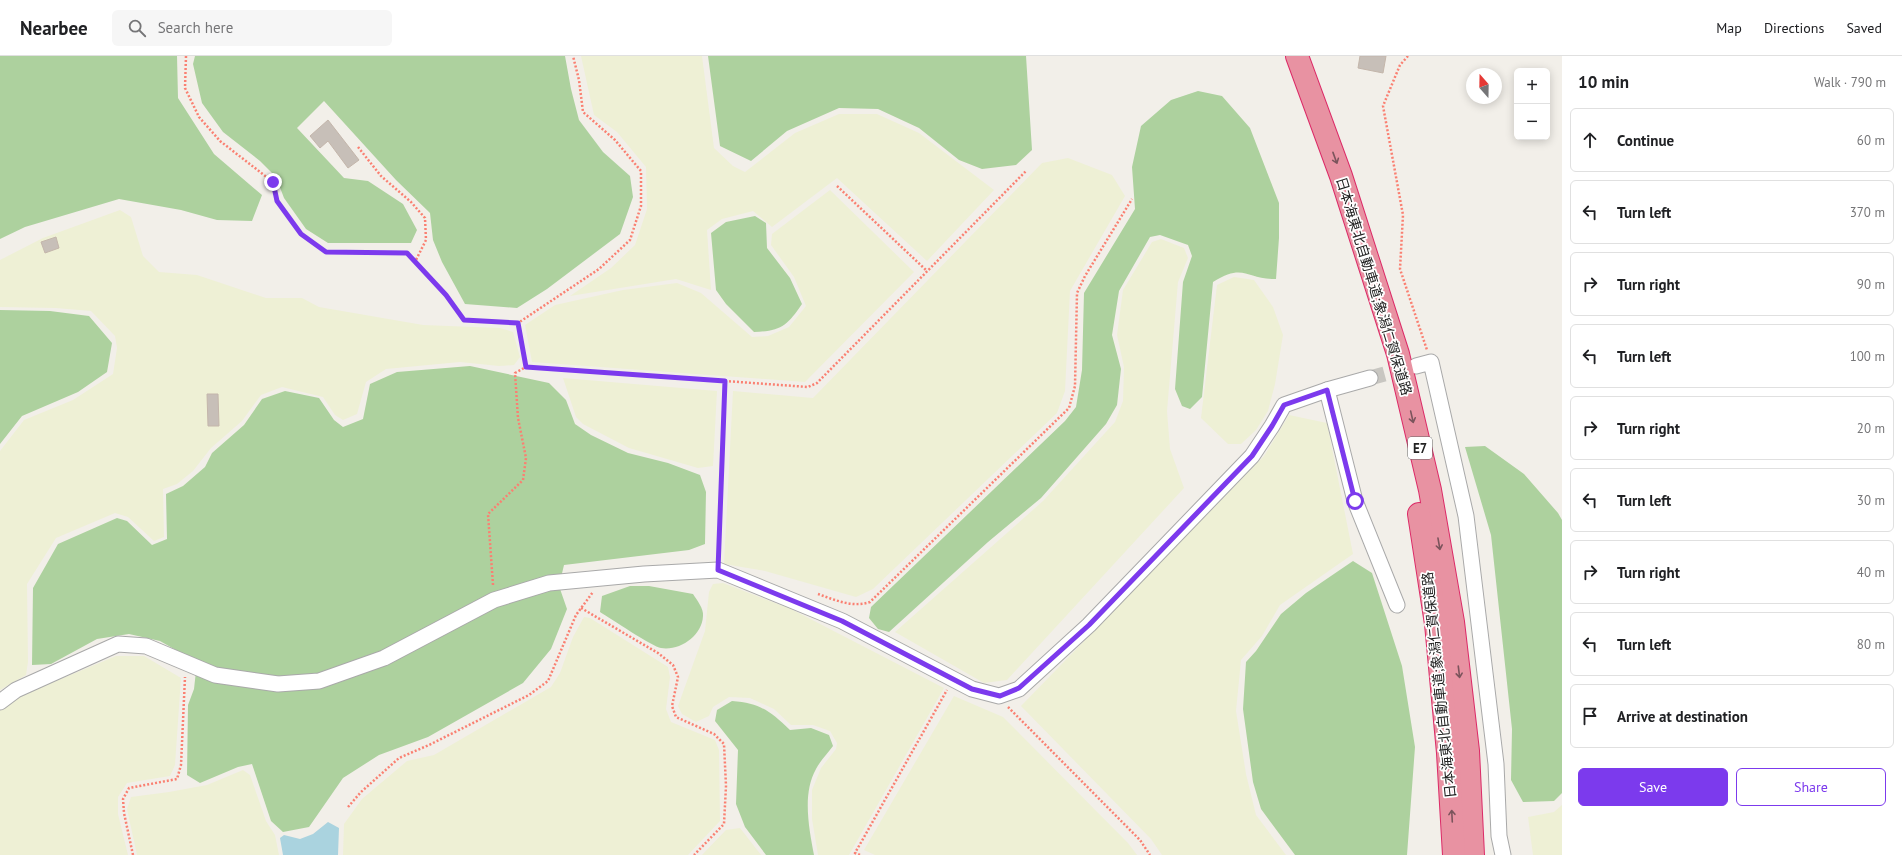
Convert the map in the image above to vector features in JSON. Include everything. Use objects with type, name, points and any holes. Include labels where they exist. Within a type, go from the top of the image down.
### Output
[{"type":"highway","name":"日本海東北自動車道;象潟仁賀保道路","points":[[1283,56],[1330,186],[1383,359],[1416,494],[1436,624],[1448,753],[1454,855]]},
{"type":"highway","name":"日本海東北自動車道;象潟仁賀保道路","points":[[1297,56],[1341,176],[1395,347],[1430,490],[1453,622],[1468,751],[1473,855]]},
{"type":"street","points":[[1416,366],[1431,362],[1466,516],[1496,764],[1499,836],[1503,855]]},
{"type":"street","points":[[0,702],[16,690],[118,644],[146,646],[215,675],[278,684],[319,681],[384,658],[490,602],[549,583],[718,570],[842,621],[972,689],[1000,696],[1019,688],[1089,625],[1252,456],[1284,405],[1327,390],[1370,378]]},
{"type":"street","points":[[1327,390],[1355,501],[1397,604]]},
{"type":"path","points":[[186,56],[185,88],[199,117],[220,141],[273,182],[277,201],[301,234],[326,252],[407,253],[446,295],[464,320],[518,323],[599,270],[630,240],[642,206],[641,171],[615,140],[583,112],[579,80],[573,56]]},
{"type":"path","points":[[1408,56],[1400,65],[1383,106],[1403,215],[1400,269],[1431,362]]},
{"type":"path","points":[[358,147],[381,176],[412,202],[425,218],[426,240],[415,262]]},
{"type":"path","points":[[490,602],[493,584],[488,514],[523,480],[526,458],[518,418],[515,373],[526,367],[808,387],[817,383],[1026,171]]},
{"type":"path","points":[[837,186],[927,271]]},
{"type":"path","points":[[814,593],[860,605],[870,602],[1069,408],[1075,386],[1077,293],[1085,276],[1132,199]]},
{"type":"path","points":[[518,323],[526,367]]},
{"type":"path","points":[[718,570],[725,381]]},
{"type":"path","points":[[348,808],[361,792],[399,758],[430,745],[529,694],[548,681],[576,616],[605,578]]},
{"type":"path","points":[[581,608],[658,652],[673,664],[678,677],[672,706],[676,717],[714,734],[724,744],[726,786],[724,824],[694,855]]},
{"type":"path","points":[[133,855],[124,813],[123,799],[129,788],[178,779],[181,765],[186,662]]},
{"type":"path","points":[[860,855],[855,853],[953,679]]},
{"type":"path","points":[[996,695],[1140,840],[1150,855]]},
{"type":"green space","points":[[0,56],[177,56],[178,98],[214,154],[262,195],[252,221],[217,220],[181,210],[119,199],[25,227],[0,239]]},
{"type":"green space","points":[[195,56],[565,56],[579,120],[603,152],[630,176],[633,197],[620,234],[547,289],[517,308],[465,304],[442,262],[433,240],[430,213],[396,180],[324,101],[297,128],[344,178],[368,181],[403,204],[417,230],[411,243],[328,243],[306,229],[284,198],[276,177],[260,161],[223,132],[202,103],[193,64]]},
{"type":"green space","points":[[581,56],[702,56],[714,148],[733,166],[745,172],[795,133],[839,114],[877,114],[919,133],[994,190],[927,261],[837,178],[772,227],[753,211],[722,219],[707,230],[711,290],[676,279],[570,296],[611,268],[635,245],[647,209],[646,167],[617,132],[594,115]]},
{"type":"green space","points":[[708,56],[1026,56],[1032,150],[1016,165],[982,169],[959,160],[919,128],[878,109],[839,108],[787,131],[751,161],[720,146]]},
{"type":"green space","points":[[1198,91],[1222,96],[1250,128],[1279,203],[1279,238],[1276,279],[1266,279],[1245,273],[1232,273],[1213,282],[1202,397],[1190,409],[1182,406],[1175,389],[1183,282],[1192,256],[1188,245],[1160,235],[1150,237],[1119,291],[1112,335],[1121,369],[1117,405],[1106,424],[1041,498],[988,542],[889,632],[878,629],[869,618],[871,607],[1065,421],[1076,407],[1082,370],[1084,293],[1135,209],[1132,167],[1141,126],[1171,100]]},
{"type":"green space","points":[[1068,158],[1112,175],[1125,196],[1070,291],[1065,391],[1057,413],[873,589],[856,597],[765,571],[724,564],[733,391],[813,398],[1042,163]]},
{"type":"green space","points":[[830,190],[914,272],[805,382],[532,362],[525,325],[555,305],[623,290],[677,283],[701,293],[752,337],[768,336],[789,327],[806,306],[794,277],[771,245],[772,234]]},
{"type":"green space","points":[[120,210],[131,217],[143,256],[159,272],[197,275],[266,298],[302,298],[319,307],[423,325],[500,328],[513,332],[520,357],[514,365],[499,366],[460,362],[386,369],[366,382],[357,414],[343,420],[335,415],[323,397],[282,387],[261,395],[242,421],[211,448],[193,471],[177,484],[163,489],[164,537],[154,541],[128,517],[115,513],[56,538],[27,584],[28,662],[26,675],[0,690],[0,451],[24,420],[73,400],[113,374],[117,348],[115,336],[91,311],[56,308],[0,307],[0,260],[43,238]]},
{"type":"green space","points":[[755,216],[766,223],[767,248],[790,278],[802,304],[792,318],[777,329],[754,332],[726,304],[716,290],[711,233],[726,222]]},
{"type":"green space","points":[[1161,239],[1184,248],[1188,258],[1178,282],[1167,411],[1170,449],[1184,488],[1007,680],[984,683],[895,632],[1043,501],[1115,422],[1123,401],[1124,367],[1117,335],[1123,290],[1152,242]]},
{"type":"green space","points":[[1234,277],[1254,280],[1273,307],[1283,335],[1275,384],[1268,411],[1256,430],[1241,444],[1228,444],[1201,418],[1217,285]]},
{"type":"green space","points":[[0,310],[50,311],[89,316],[112,343],[107,372],[78,392],[22,416],[0,444]]},
{"type":"green space","points":[[470,366],[549,383],[566,400],[575,424],[591,435],[628,453],[668,463],[700,475],[706,492],[705,544],[689,550],[564,565],[559,586],[567,609],[551,649],[523,683],[428,737],[379,755],[343,778],[309,827],[283,832],[271,821],[252,764],[238,767],[200,783],[187,775],[188,705],[194,689],[197,662],[160,641],[129,634],[97,639],[51,664],[32,665],[33,588],[58,544],[117,518],[127,521],[152,545],[167,539],[166,494],[183,486],[205,467],[212,453],[244,425],[262,399],[285,391],[319,398],[334,420],[343,427],[363,419],[370,384],[397,372]]},
{"type":"green space","points":[[563,378],[717,391],[713,466],[698,468],[629,448],[583,424],[576,417]]},
{"type":"green space","points":[[1289,415],[1327,423],[1353,554],[1280,605],[1262,636],[1241,660],[1236,711],[1246,774],[1256,815],[1286,855],[1162,855],[1151,839],[1021,706],[1264,456]]},
{"type":"green space","points":[[1485,446],[1524,474],[1558,513],[1562,520],[1562,793],[1554,801],[1523,802],[1511,780],[1512,729],[1491,535],[1465,447]]},
{"type":"green space","points":[[1353,561],[1372,573],[1402,666],[1415,747],[1407,855],[1295,855],[1261,809],[1253,782],[1243,709],[1246,662],[1256,651],[1281,614],[1306,593]]},
{"type":"green space","points":[[723,583],[791,609],[944,688],[849,855],[818,855],[812,819],[812,790],[821,768],[836,749],[837,743],[830,731],[813,725],[791,725],[774,709],[750,698],[729,697],[713,707],[709,716],[696,722],[682,714],[678,706],[705,631],[709,592],[713,584]]},
{"type":"green space","points":[[630,586],[649,586],[693,594],[703,613],[702,623],[699,630],[689,641],[675,647],[661,648],[641,638],[600,612],[602,596]]},
{"type":"green space","points":[[584,617],[590,618],[668,667],[670,677],[666,709],[671,722],[715,740],[719,750],[720,821],[688,855],[343,855],[344,824],[362,799],[407,761],[434,755],[551,687],[560,673],[573,637]]},
{"type":"green space","points":[[116,656],[144,656],[181,678],[175,765],[170,776],[127,783],[118,797],[118,814],[128,855],[0,855],[0,710],[15,698]]},
{"type":"green space","points":[[954,696],[1003,717],[1128,843],[1137,855],[875,855],[864,850]]},
{"type":"green space","points":[[732,701],[750,704],[764,709],[790,730],[811,728],[829,735],[833,746],[816,769],[809,789],[808,811],[814,855],[766,855],[745,827],[736,804],[738,750],[715,721],[717,710]]},
{"type":"green space","points":[[243,770],[250,775],[266,821],[275,835],[279,855],[137,855],[127,809],[131,797],[207,785]]},
{"type":"green space","points":[[1562,805],[1562,855],[1533,855],[1528,817],[1554,812]]},
{"type":"green space","points":[[740,828],[761,855],[702,855],[726,830]]},
{"type":"water","points":[[328,822],[339,828],[338,855],[283,855],[280,838],[284,835],[300,839],[313,834]]},
{"type":"building","points":[[1360,56],[1386,56],[1383,73],[1358,68]]},
{"type":"building","points":[[328,120],[359,160],[348,168],[328,141],[320,148],[310,136]]},
{"type":"building","points":[[56,237],[59,248],[45,253],[41,242]]},
{"type":"building","points":[[207,394],[218,394],[219,426],[208,426]]},
{"type":"tunnel","points":[[1370,378],[1411,367]]},
{"type":"route","points":[[273,182],[277,201],[301,234],[326,252],[379,251],[407,253],[446,295],[464,320],[518,323],[526,367],[725,381],[718,570],[842,621],[972,689],[1000,696],[1019,688],[1089,625],[1252,456],[1284,405],[1327,390],[1355,501]]}]
